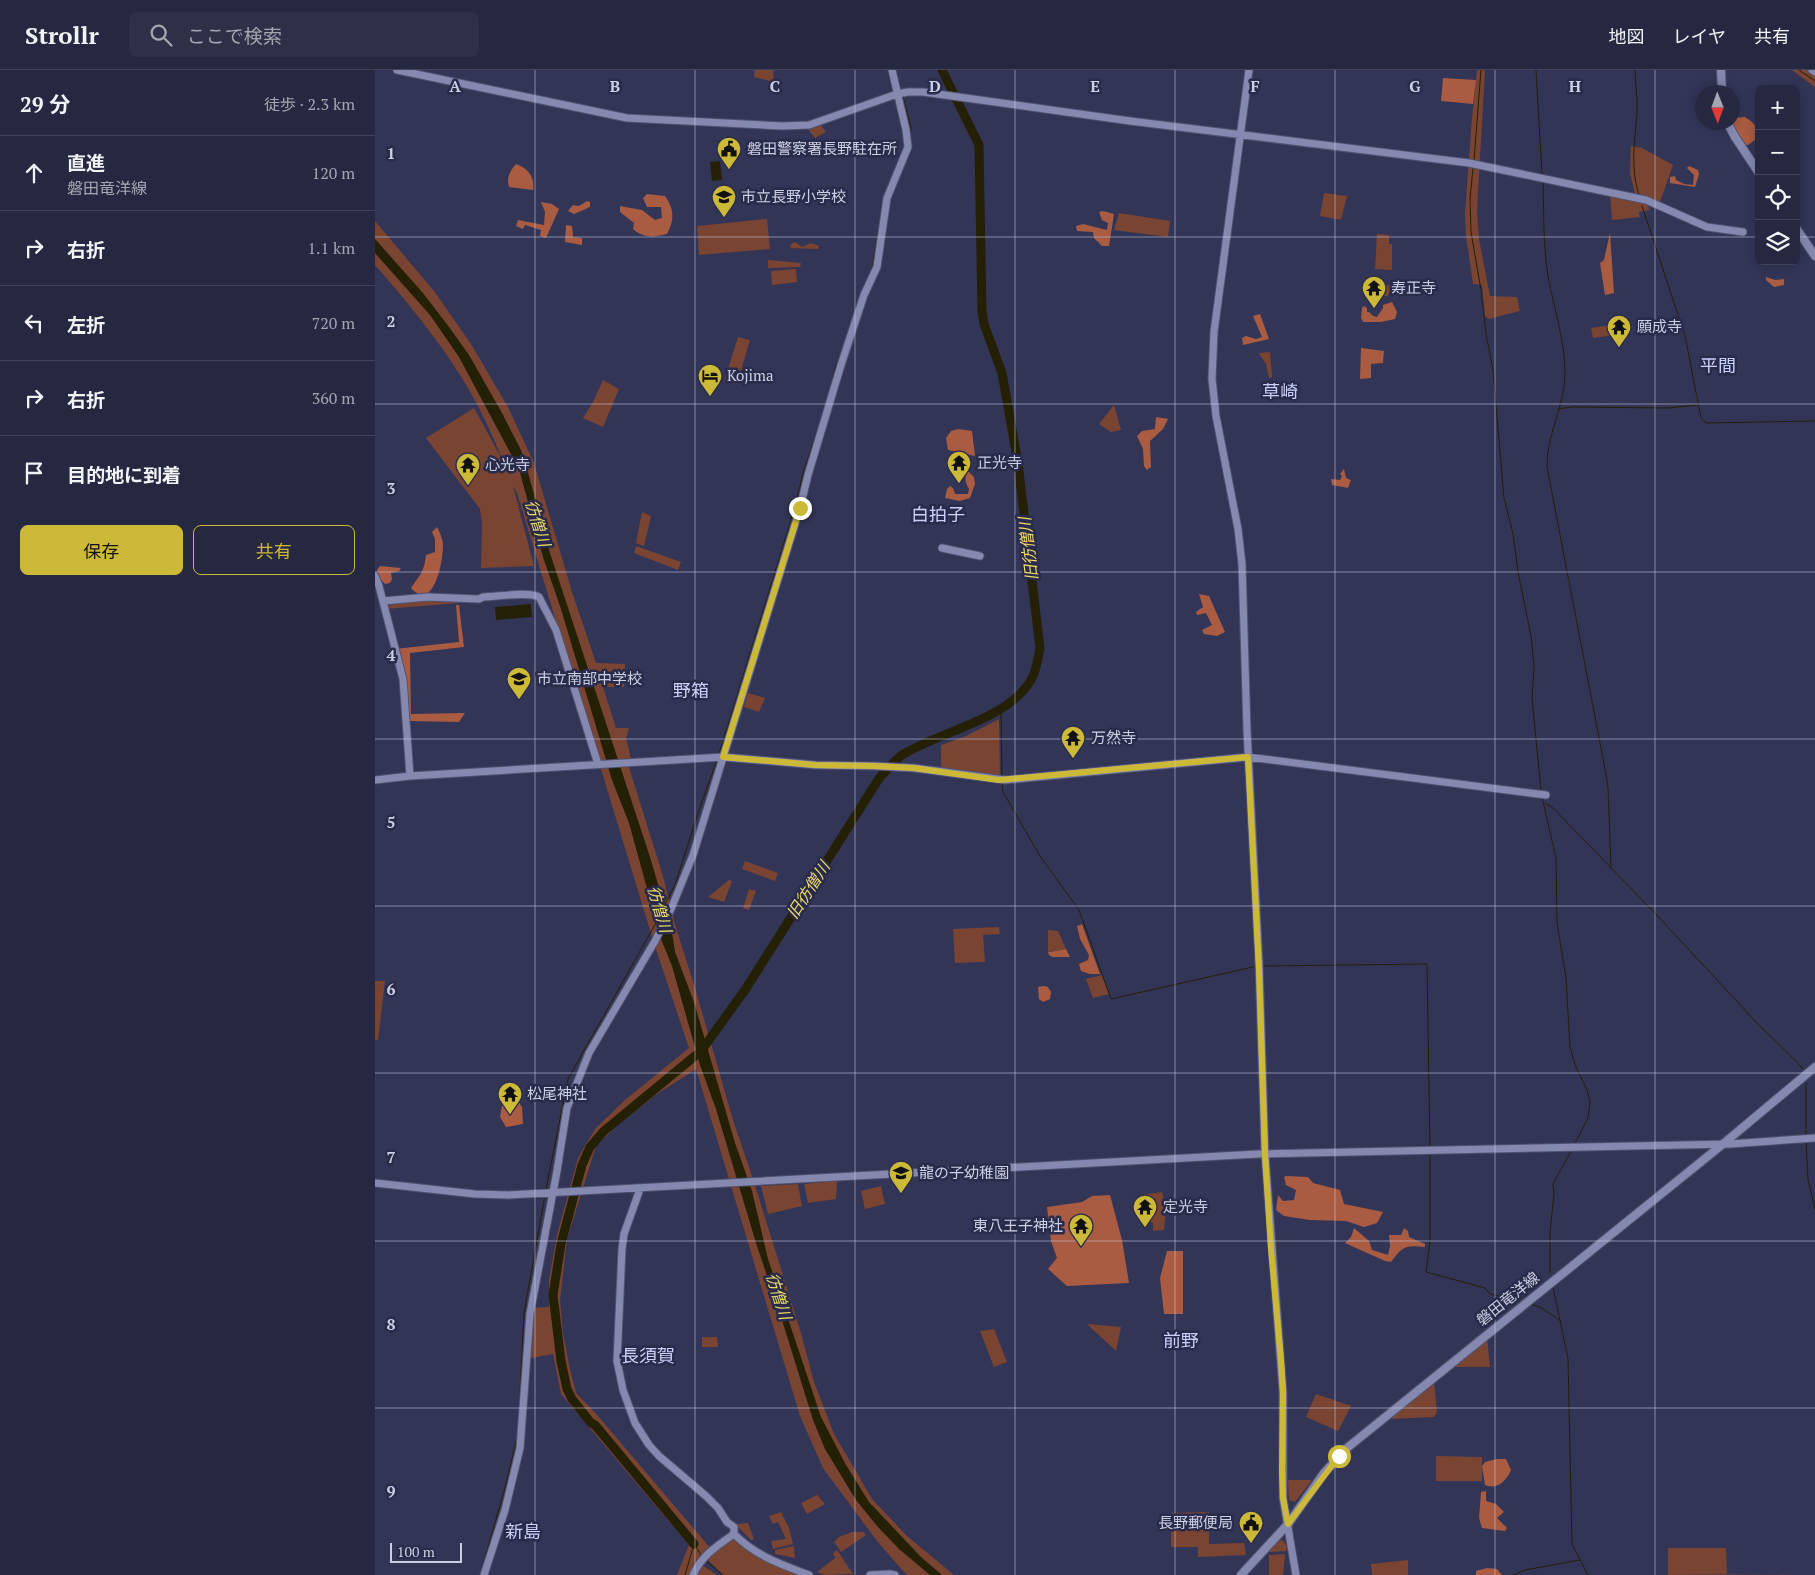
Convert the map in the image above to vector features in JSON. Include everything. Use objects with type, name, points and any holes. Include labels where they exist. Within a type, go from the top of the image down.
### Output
[{"type":"main road","points":[[1721,70],[1722,85]]},
{"type":"main road","points":[[1731,130],[1755,167]]},
{"type":"main road","points":[[1800,234],[1815,256]]},
{"type":"main road","name":"磐田竜洋線","points":[[1241,1575],[1288,1524],[1324,1473],[1347,1448],[1723,1144],[1815,1067]]},
{"type":"street","points":[[397,70],[627,118],[782,126],[809,125],[897,94],[923,92],[1017,106],[1469,163],[1645,200],[1707,226],[1743,232]]},
{"type":"street","points":[[484,1575],[505,1510],[521,1445],[530,1314],[567,1108],[576,1083],[596,1041],[655,941],[671,909],[693,855],[800,508],[841,365],[865,295],[877,268],[887,198],[908,147],[906,130],[892,70]]},
{"type":"street","points":[[1249,70],[1242,134],[1215,324],[1212,379],[1216,416],[1240,548],[1259,966],[1265,1154],[1282,1374],[1283,1498],[1296,1575]]},
{"type":"street","points":[[942,548],[980,556]]},
{"type":"street","points":[[375,576],[403,679],[410,776]]},
{"type":"street","points":[[383,601],[429,597],[479,599],[483,597],[535,595],[539,597],[556,630],[599,764]]},
{"type":"street","points":[[375,780],[410,776],[723,757],[816,765],[914,768],[1001,780],[1248,757],[1542,795]]},
{"type":"street","points":[[375,1183],[489,1195],[640,1189],[1265,1154],[1723,1144],[1815,1138]]},
{"type":"street","points":[[640,1189],[623,1234],[617,1361],[623,1390],[635,1423],[649,1445],[718,1508],[727,1522],[734,1527],[734,1534]]},
{"type":"street","points":[[693,1575],[705,1557],[734,1534]]},
{"type":"street","points":[[734,1534],[765,1558],[809,1575]]},
{"type":"street","points":[[870,1575],[895,1575]]},
{"type":"shaded area","points":[[755,70],[773,70],[774,82],[754,77]]},
{"type":"shaded area","points":[[1477,70],[1485,70],[1477,210],[1479,239],[1490,296],[1517,297],[1520,311],[1489,319],[1485,316],[1482,285],[1473,284],[1466,236],[1465,214]]},
{"type":"shaded area","points":[[1792,70],[1812,70],[1815,72],[1815,87]]},
{"type":"shaded area","points":[[1443,78],[1476,80],[1473,104],[1441,101]]},
{"type":"shaded area","points":[[1740,117],[1745,117],[1755,125],[1755,140],[1748,145],[1740,145],[1734,130],[1740,130]]},
{"type":"shaded area","points":[[821,125],[826,132],[815,138],[808,129]]},
{"type":"shaded area","points":[[1631,146],[1642,148],[1673,165],[1659,205],[1645,201],[1650,210],[1639,212],[1640,217],[1612,220],[1610,193],[1635,199],[1637,202],[1630,173]]},
{"type":"shaded area","points":[[516,164],[524,168],[532,177],[533,190],[509,187],[509,175]]},
{"type":"shaded area","points":[[1689,166],[1698,170],[1699,174],[1695,187],[1670,183],[1670,177],[1675,176],[1676,180],[1684,184],[1693,185],[1694,175],[1687,168]]},
{"type":"shaded area","points":[[1324,193],[1347,196],[1341,220],[1320,216]]},
{"type":"shaded area","points":[[647,194],[665,196],[668,201],[672,210],[672,219],[667,234],[645,236],[633,229],[634,223],[620,212],[620,206],[642,210],[655,220],[662,218],[661,207],[647,207],[643,198]]},
{"type":"shaded area","points":[[587,201],[590,202],[590,207],[574,214],[568,211],[573,205],[579,206]]},
{"type":"shaded area","points":[[541,202],[552,204],[559,209],[546,238],[540,236],[541,230],[525,225],[523,229],[516,226],[518,220],[544,225],[545,212]]},
{"type":"shaded area","points":[[1103,211],[1114,214],[1109,246],[1102,246],[1094,238],[1093,232],[1077,231],[1076,226],[1083,224],[1107,230],[1108,223],[1102,220],[1099,212]]},
{"type":"shaded area","points":[[1119,213],[1170,221],[1168,237],[1114,230]]},
{"type":"shaded area","points":[[767,219],[770,249],[699,255],[697,226]]},
{"type":"shaded area","points":[[375,221],[434,291],[471,344],[508,407],[534,463],[572,592],[596,663],[625,664],[624,687],[603,687],[616,728],[629,728],[626,738],[631,759],[627,761],[663,876],[674,921],[733,1120],[801,1333],[814,1382],[834,1434],[872,1499],[907,1536],[954,1575],[908,1575],[903,1571],[877,1541],[823,1468],[800,1416],[696,1069],[654,1096],[618,1125],[596,1146],[567,1239],[560,1300],[563,1333],[569,1365],[576,1393],[598,1416],[712,1550],[734,1534],[761,1559],[804,1575],[723,1575],[705,1557],[699,1563],[717,1575],[677,1575],[689,1545],[561,1394],[553,1354],[526,1359],[531,1308],[549,1307],[549,1280],[557,1235],[578,1158],[596,1128],[625,1100],[689,1048],[653,940],[517,493],[513,486],[534,566],[481,568],[482,524],[480,509],[426,438],[474,408],[503,461],[473,397],[448,357],[406,301],[375,265]]},
{"type":"shaded area","points":[[566,225],[572,226],[573,237],[582,238],[582,245],[565,242]]},
{"type":"shaded area","points":[[1610,233],[1614,293],[1605,295],[1600,263],[1604,260]]},
{"type":"shaded area","points":[[1377,234],[1389,235],[1389,244],[1392,244],[1392,270],[1375,269]]},
{"type":"shaded area","points":[[795,242],[802,247],[811,243],[819,246],[818,249],[791,248],[790,245]]},
{"type":"shaded area","points":[[768,260],[801,263],[800,267],[768,268]]},
{"type":"shaded area","points":[[796,269],[797,282],[772,285],[771,271]]},
{"type":"shaded area","points":[[1766,277],[1775,280],[1784,279],[1784,285],[1774,287],[1766,280]]},
{"type":"shaded area","points":[[1376,285],[1396,285],[1397,292],[1390,291],[1388,296],[1378,296]]},
{"type":"shaded area","points":[[1392,302],[1397,312],[1395,319],[1381,322],[1363,322],[1361,318],[1364,306],[1367,308],[1367,312],[1377,317],[1383,305]]},
{"type":"shaded area","points":[[1260,314],[1269,339],[1243,345],[1242,338],[1246,336],[1256,339],[1262,337],[1253,316]]},
{"type":"shaded area","points":[[1613,325],[1614,335],[1593,338],[1591,328]]},
{"type":"shaded area","points":[[738,337],[750,340],[737,384],[724,382]]},
{"type":"shaded area","points":[[1361,348],[1384,351],[1383,363],[1371,364],[1371,378],[1360,379]]},
{"type":"shaded area","points":[[1270,352],[1272,377],[1269,378],[1266,364],[1259,353]]},
{"type":"shaded area","points":[[603,380],[619,389],[603,427],[583,418]]},
{"type":"shaded area","points":[[1114,405],[1121,430],[1111,432],[1099,424]]},
{"type":"shaded area","points":[[1156,417],[1168,419],[1163,429],[1150,441],[1151,467],[1147,470],[1144,466],[1143,449],[1137,436],[1142,431],[1155,429]]},
{"type":"shaded area","points":[[958,429],[972,431],[975,456],[948,450],[946,438],[951,431]]},
{"type":"shaded area","points":[[1344,469],[1346,478],[1351,480],[1348,488],[1332,485],[1331,479],[1340,480],[1342,476],[1340,474]]},
{"type":"shaded area","points":[[968,471],[974,477],[975,484],[970,498],[960,501],[945,498],[947,489],[950,486],[955,494],[968,494],[969,489],[965,480]]},
{"type":"shaded area","points":[[642,512],[651,516],[644,546],[636,543]]},
{"type":"shaded area","points":[[437,527],[443,546],[439,572],[431,590],[426,594],[419,594],[411,588],[423,569],[426,555],[435,552],[435,539],[432,532]]},
{"type":"shaded area","points":[[636,546],[681,562],[678,570],[634,553]]},
{"type":"shaded area","points":[[380,566],[401,568],[399,571],[391,573],[392,579],[390,583],[385,584],[377,570]]},
{"type":"shaded area","points":[[1199,594],[1209,596],[1225,632],[1217,636],[1204,634],[1202,630],[1212,625],[1206,613],[1197,615],[1196,612],[1203,607]]},
{"type":"shaded area","points":[[459,600],[459,603],[385,609],[383,601]]},
{"type":"shaded area","points":[[456,605],[459,605],[464,647],[410,653],[411,714],[465,713],[459,722],[408,721],[395,649],[459,642]]},
{"type":"shaded area","points":[[748,693],[765,698],[759,712],[744,707]]},
{"type":"shaded area","points":[[999,719],[1000,778],[941,769],[941,745],[964,737]]},
{"type":"shaded area","points":[[745,861],[778,873],[775,881],[742,869]]},
{"type":"shaded area","points":[[729,880],[732,881],[724,902],[708,897]]},
{"type":"shaded area","points":[[749,889],[756,891],[749,910],[743,908]]},
{"type":"shaded area","points":[[1082,924],[1100,974],[1090,974],[1081,971],[1079,964],[1088,960],[1089,955],[1080,939],[1077,926]]},
{"type":"shaded area","points":[[999,927],[1000,934],[983,935],[985,962],[955,963],[953,929]]},
{"type":"shaded area","points":[[1048,930],[1058,931],[1066,949],[1048,952]]},
{"type":"shaded area","points":[[1066,949],[1070,957],[1052,957],[1048,952],[1050,952]]},
{"type":"shaded area","points":[[1102,975],[1109,994],[1093,998],[1086,979]]},
{"type":"shaded area","points":[[375,981],[385,981],[378,1040],[375,1040]]},
{"type":"shaded area","points":[[1038,987],[1048,987],[1051,992],[1050,999],[1043,1002],[1039,999]]},
{"type":"shaded area","points":[[503,1101],[518,1101],[522,1107],[523,1124],[506,1127],[500,1117]]},
{"type":"shaded area","points":[[1284,1177],[1308,1177],[1313,1183],[1340,1190],[1344,1204],[1383,1212],[1377,1223],[1364,1227],[1346,1221],[1310,1220],[1284,1216],[1276,1210],[1278,1195],[1283,1201],[1294,1200],[1296,1190],[1286,1185]]},
{"type":"shaded area","points":[[837,1181],[836,1199],[808,1203],[804,1184]]},
{"type":"shaded area","points":[[798,1184],[802,1206],[768,1214],[761,1186]]},
{"type":"shaded area","points":[[881,1186],[885,1204],[865,1209],[861,1191]]},
{"type":"shaded area","points":[[1162,1192],[1166,1209],[1164,1230],[1153,1231],[1153,1223],[1146,1220],[1140,1195]]},
{"type":"shaded area","points":[[1110,1195],[1122,1240],[1129,1283],[1067,1286],[1048,1269],[1057,1258],[1051,1241],[1047,1207],[1082,1202],[1092,1196]]},
{"type":"shaded area","points":[[1354,1228],[1369,1241],[1372,1250],[1388,1255],[1390,1246],[1389,1235],[1401,1235],[1404,1228],[1408,1231],[1409,1237],[1425,1244],[1425,1247],[1413,1246],[1405,1248],[1391,1262],[1385,1261],[1345,1243],[1351,1237]]},
{"type":"shaded area","points":[[1167,1251],[1183,1251],[1183,1314],[1164,1314],[1160,1278]]},
{"type":"shaded area","points":[[1087,1324],[1121,1327],[1116,1351]]},
{"type":"shaded area","points":[[994,1329],[1007,1362],[994,1367],[980,1331]]},
{"type":"shaded area","points":[[702,1337],[717,1337],[718,1347],[702,1347]]},
{"type":"shaded area","points":[[1487,1337],[1490,1367],[1451,1367]]},
{"type":"shaded area","points":[[1434,1382],[1437,1412],[1434,1417],[1390,1419]]},
{"type":"shaded area","points":[[1316,1394],[1351,1406],[1338,1431],[1306,1417]]},
{"type":"shaded area","points":[[1436,1456],[1482,1457],[1482,1481],[1436,1481]]},
{"type":"shaded area","points":[[1506,1459],[1511,1470],[1501,1484],[1494,1486],[1485,1485],[1482,1466],[1485,1462]]},
{"type":"shaded area","points":[[1288,1480],[1312,1480],[1295,1502],[1289,1500]]},
{"type":"shaded area","points":[[1486,1491],[1486,1501],[1496,1504],[1504,1512],[1497,1518],[1507,1528],[1505,1531],[1482,1528],[1479,1518],[1481,1492]]},
{"type":"shaded area","points":[[817,1495],[825,1504],[807,1514],[801,1503]]},
{"type":"shaded area","points":[[781,1512],[789,1528],[793,1544],[773,1549],[771,1541],[786,1539],[778,1522],[773,1524],[769,1516]]},
{"type":"shaded area","points":[[1209,1512],[1209,1544],[1244,1543],[1246,1555],[1198,1557],[1198,1547],[1171,1547],[1171,1513]]},
{"type":"shaded area","points":[[748,1523],[754,1539],[751,1540],[737,1526],[737,1524]]},
{"type":"shaded area","points":[[852,1532],[863,1532],[866,1535],[841,1552],[834,1542],[839,1537]]},
{"type":"shaded area","points":[[1283,1540],[1287,1547],[1286,1551],[1269,1552],[1276,1541]]},
{"type":"shaded area","points":[[794,1546],[795,1558],[775,1554],[775,1550]]},
{"type":"shaded area","points":[[1668,1548],[1726,1548],[1727,1574],[1794,1574],[1668,1575]]},
{"type":"shaded area","points":[[837,1550],[853,1574],[825,1575],[817,1572],[835,1558],[833,1553]]},
{"type":"shaded area","points":[[1285,1554],[1283,1575],[1269,1575],[1269,1555]]},
{"type":"shaded area","points":[[1408,1560],[1408,1575],[1372,1575],[1371,1564]]},
{"type":"shaded area","points":[[1487,1568],[1497,1569],[1502,1575],[1476,1575],[1476,1571]]},
{"type":"water","points":[[720,161],[722,180],[712,181],[710,162]]},
{"type":"water","name":"彷僧川","points":[[375,239],[423,293],[469,355],[521,450],[550,553],[650,857],[672,932],[675,952],[694,1002],[735,1143],[752,1191],[768,1259],[821,1417],[846,1465],[869,1502],[921,1557],[942,1575],[930,1575],[899,1549],[877,1526],[856,1500],[825,1449],[813,1420],[756,1243],[716,1109],[700,1065],[672,966],[661,939],[629,823],[612,780],[561,609],[543,557],[519,469],[459,357],[430,315],[375,253]]},
{"type":"water","points":[[531,604],[532,617],[496,620],[495,607]]},
{"type":"waterway","points":[[896,70],[898,79]]},
{"type":"waterway","name":"旧彷僧川","points":[[694,1544],[595,1425],[591,1423],[572,1399],[567,1389],[561,1361],[553,1295],[561,1244],[582,1165],[590,1147],[604,1131],[701,1051],[745,990],[880,777],[902,755],[918,746],[992,714],[1008,704],[1022,692],[1032,678],[1040,648],[1018,463],[1002,373],[984,324],[982,311],[979,145],[942,70]]},
{"type":"waterway","points":[[1474,161],[1481,70]]},
{"type":"waterway","points":[[1536,70],[1542,174]]},
{"type":"waterway","points":[[1635,70],[1637,108],[1634,164],[1639,195]]},
{"type":"waterway","points":[[1799,70],[1815,81]]},
{"type":"waterway","points":[[903,97],[911,127],[910,137]]},
{"type":"waterway","points":[[872,270],[883,200],[898,163]]},
{"type":"waterway","points":[[1473,168],[1470,199],[1471,232],[1493,370],[1504,498],[1513,534],[1518,572],[1531,636],[1534,666],[1532,698],[1541,791]]},
{"type":"waterway","points":[[1543,181],[1546,264],[1565,361],[1564,386],[1549,444],[1547,467],[1608,787],[1611,868]]},
{"type":"waterway","points":[[1642,206],[1685,336],[1701,418],[1706,423],[1815,421]]},
{"type":"waterway","points":[[830,390],[835,369],[863,290]]},
{"type":"waterway","points":[[1558,409],[1572,407],[1668,408],[1697,405]]},
{"type":"waterway","points":[[719,754],[817,432]]},
{"type":"waterway","points":[[1001,710],[1002,777]]},
{"type":"waterway","name":"彷僧川","points":[[664,906],[675,885],[717,760]]},
{"type":"waterway","points":[[1002,784],[1003,792],[1040,856],[1079,910],[1111,999],[1257,966]]},
{"type":"waterway","points":[[1542,797],[1556,858],[1557,923],[1566,978],[1570,1047],[1575,1065],[1590,1101],[1588,1118],[1575,1143]]},
{"type":"waterway","points":[[1545,803],[1553,808],[1652,910],[1758,1024],[1803,1069]]},
{"type":"waterway","name":"彷僧川","points":[[546,1189],[568,1079],[657,921]]},
{"type":"waterway","points":[[1263,966],[1427,964],[1430,1149]]},
{"type":"waterway","points":[[1806,1084],[1806,1136]]},
{"type":"waterway","points":[[1806,1140],[1808,1180],[1815,1209]]},
{"type":"waterway","points":[[1550,1273],[1553,1184],[1571,1151]]},
{"type":"waterway","points":[[1430,1153],[1430,1241],[1426,1272],[1485,1288],[1490,1294],[1518,1301]]},
{"type":"waterway","points":[[518,1432],[524,1313],[545,1195]]},
{"type":"waterway","points":[[1553,1287],[1568,1359],[1572,1544],[1588,1575]]},
{"type":"waterway","points":[[1530,1304],[1540,1307],[1561,1321]]},
{"type":"waterway","points":[[480,1575],[517,1438]]},
{"type":"waterway","points":[[694,1544],[702,1556]]},
{"type":"waterway","points":[[685,1575],[694,1544]]},
{"type":"waterway","points":[[1513,1575],[1525,1570],[1580,1560]]},
{"type":"waterway","points":[[706,1561],[723,1575]]},
{"type":"place","name":"磐田警察署長野駐在所","points":[[729,170]]},
{"type":"place","name":"市立長野小学校","points":[[724,218]]},
{"type":"place","name":"寿正寺","points":[[1374,309]]},
{"type":"place","name":"願成寺","points":[[1619,348]]},
{"type":"place","name":"Kojima","points":[[710,397]]},
{"type":"place","name":"正光寺","points":[[959,484]]},
{"type":"place","name":"心光寺","points":[[468,486]]},
{"type":"place","name":"市立南部中学校","points":[[519,700]]},
{"type":"place","name":"万然寺","points":[[1073,759]]},
{"type":"place","name":"松尾神社","points":[[510,1115]]},
{"type":"place","name":"龍の子幼稚園","points":[[901,1194]]},
{"type":"place","name":"定光寺","points":[[1145,1228]]},
{"type":"place","name":"東八王子神社","points":[[1081,1247]]},
{"type":"place","name":"長野郵便局","points":[[1251,1544]]},
{"type":"district","name":"平間","points":[[1718,366]]},
{"type":"district","name":"草崎","points":[[1280,392]]},
{"type":"district","name":"白拍子","points":[[938,515]]},
{"type":"district","name":"野箱","points":[[691,691]]},
{"type":"district","name":"前野","points":[[1181,1341]]},
{"type":"district","name":"長須賀","points":[[648,1356]]},
{"type":"district","name":"新島","points":[[523,1532]]},
{"type":"route","points":[[800,508],[723,757],[816,765],[914,768],[990,780],[1005,780],[1248,757],[1259,969],[1265,1154],[1283,1392],[1283,1498],[1288,1524],[1324,1473],[1339,1456]]}]
